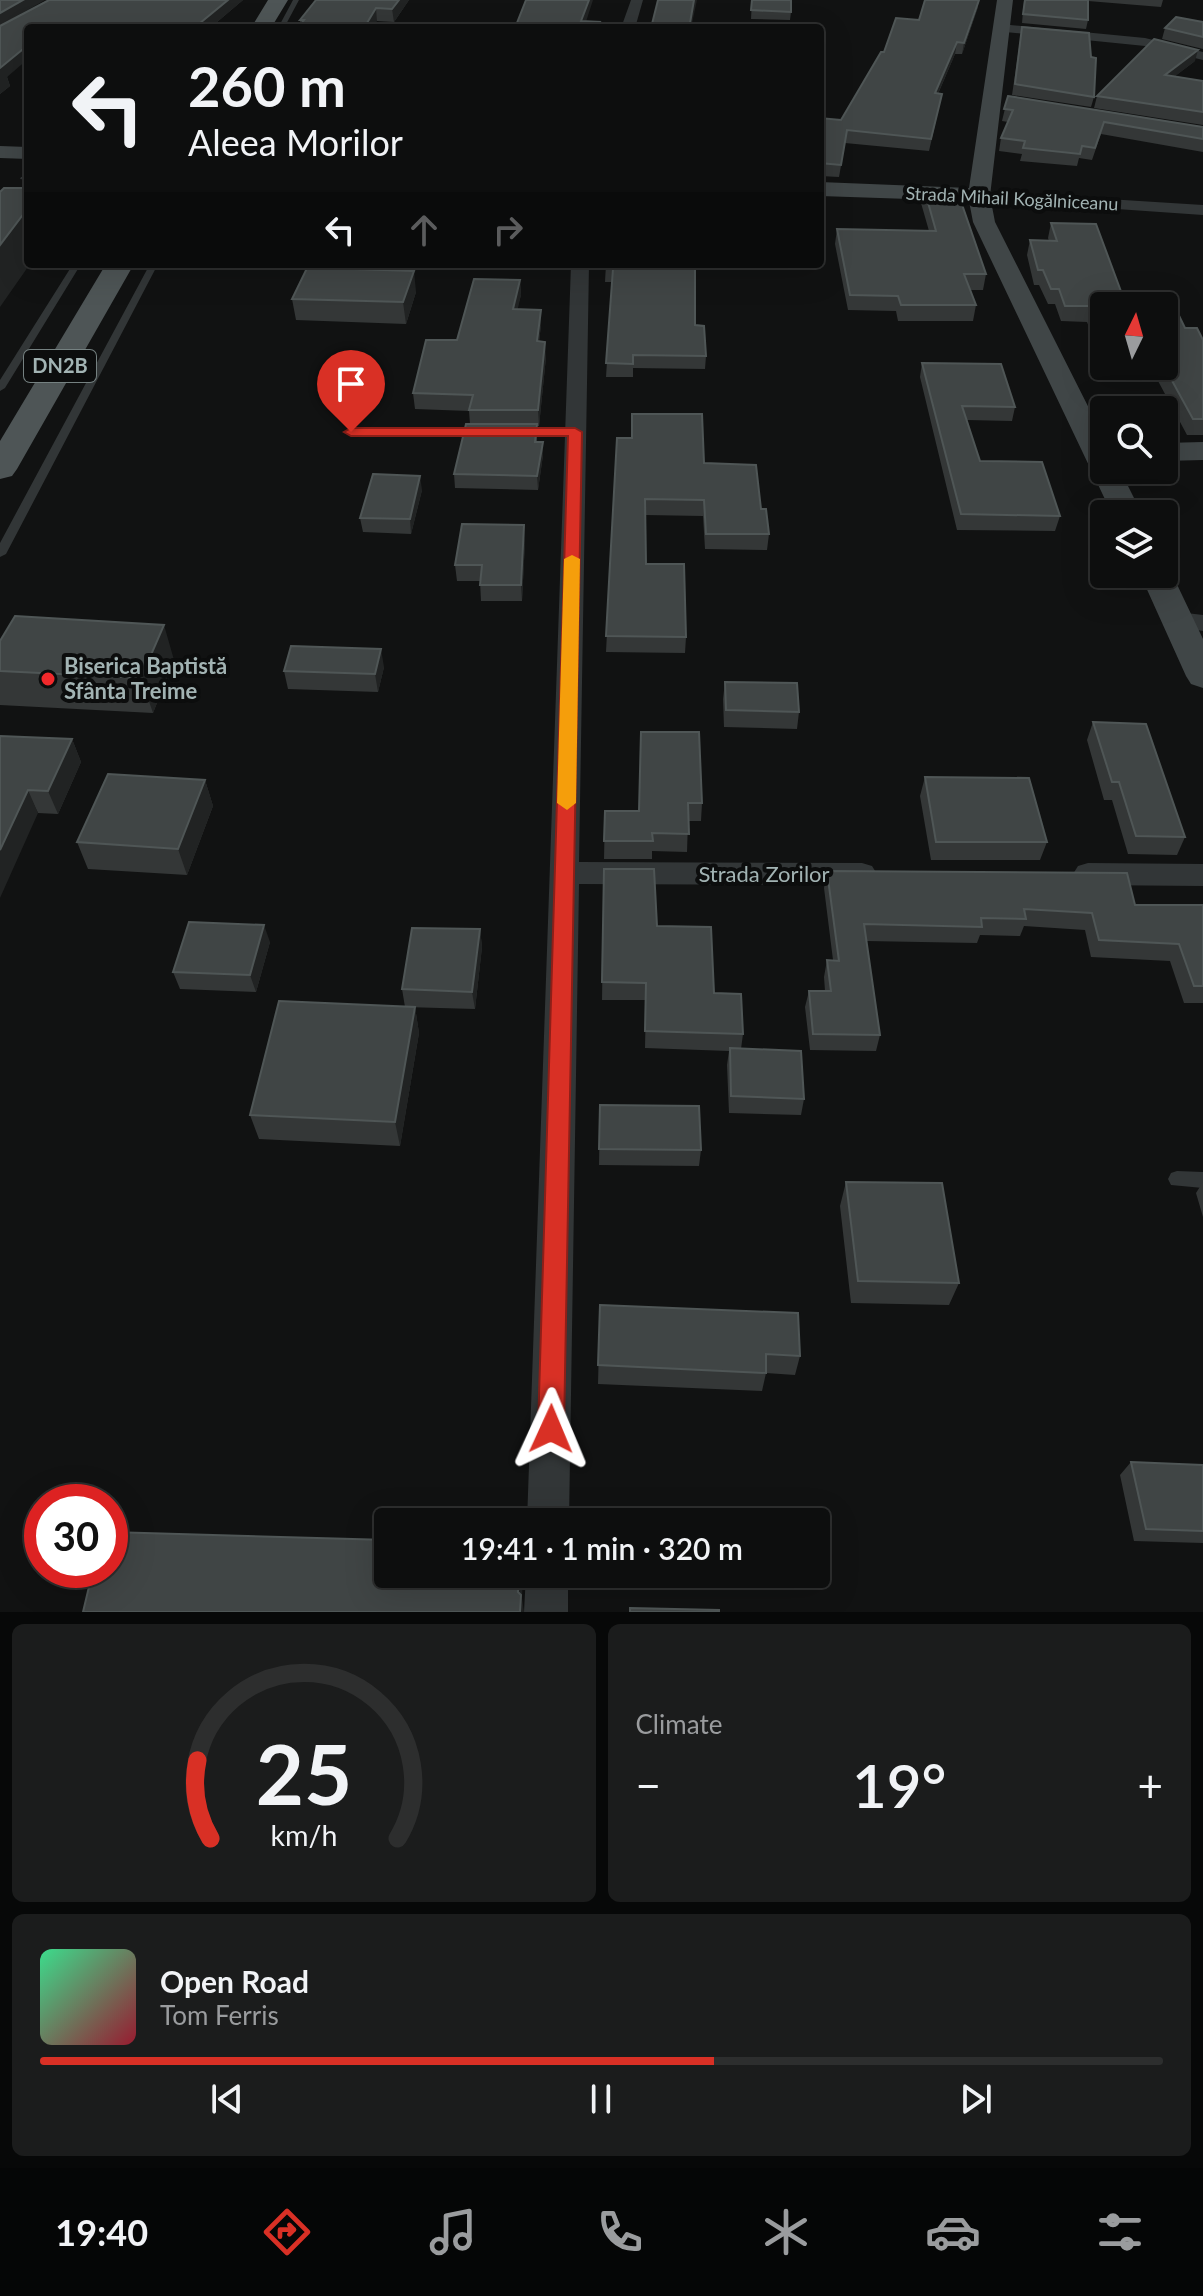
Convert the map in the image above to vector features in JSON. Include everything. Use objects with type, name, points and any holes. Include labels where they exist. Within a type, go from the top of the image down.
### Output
[{"type":"main road","points":[[263,24],[278,0]]},
{"type":"main road","name":"DN2B","points":[[0,469],[118,268]]},
{"type":"street","points":[[629,24],[637,0]]},
{"type":"street","points":[[1005,0],[1000,28],[997,99],[979,196],[984,222],[1090,436]]},
{"type":"street","points":[[1000,28],[1145,42],[1203,56]]},
{"type":"street","points":[[0,152],[24,153]]},
{"type":"street","name":"Strada Mihail Kogălniceanu","points":[[824,189],[1203,210]]},
{"type":"street","points":[[548,1508],[580,268]]},
{"type":"street","points":[[1178,452],[1203,451]]},
{"type":"street","points":[[1166,588],[1191,622],[1203,676]]},
{"type":"street","name":"Strada Zorilor","points":[[565,873],[884,874]]},
{"type":"street","points":[[1059,874],[1203,875]]},
{"type":"street","points":[[546,1612],[547,1588]]},
{"type":"lane","points":[[283,24],[296,0]]},
{"type":"lane","points":[[0,388],[75,268]]},
{"type":"lane","points":[[0,554],[152,268]]},
{"type":"lane","points":[[351,432],[495,432]]},
{"type":"lane","points":[[511,432],[575,432]]},
{"type":"lane","points":[[1177,1179],[1203,1180]]},
{"type":"building","points":[[0,0],[23,0],[0,13]]},
{"type":"building","points":[[49,0],[228,0],[199,24],[24,24],[24,48],[0,68],[0,26]]},
{"type":"building","points":[[316,0],[399,0],[392,9],[376,8],[366,24],[301,24],[304,20],[300,20]]},
{"type":"building","points":[[526,0],[589,0],[581,21],[600,22],[599,24],[517,24]]},
{"type":"building","points":[[658,0],[694,0],[690,23],[720,24],[652,24]]},
{"type":"building","points":[[752,0],[791,0],[791,12],[751,10]]},
{"type":"building","points":[[925,0],[979,0],[964,43],[957,42],[935,93],[942,94],[931,139],[847,130],[841,165],[824,163],[824,118],[841,120],[881,52],[884,52],[896,18],[919,20]]},
{"type":"building","points":[[1025,0],[1088,0],[1088,20],[1023,14]]},
{"type":"building","points":[[1176,17],[1203,22],[1203,37],[1165,28]]},
{"type":"building","points":[[1022,27],[1089,33],[1091,57],[1096,58],[1094,97],[1015,84]]},
{"type":"building","points":[[1154,39],[1198,50],[1165,75],[1203,81],[1203,112],[1097,96]]},
{"type":"building","points":[[1008,96],[1203,127],[1203,139],[1104,122],[1095,148],[1082,146],[1080,154],[1023,148],[1025,141],[1001,138],[1013,110],[1004,109]]},
{"type":"building","points":[[4,188],[24,188],[24,213],[0,245],[0,192]]},
{"type":"building","points":[[924,188],[957,190],[986,274],[964,274],[976,305],[901,305],[898,296],[850,295],[837,229],[936,231]]},
{"type":"building","points":[[1051,223],[1096,224],[1121,292],[1090,292],[1090,306],[1065,306],[1059,289],[1051,289],[1043,270],[1038,270],[1030,240],[1057,241]]},
{"type":"building","points":[[307,268],[414,271],[403,302],[292,299]]},
{"type":"building","points":[[695,268],[695,325],[704,326],[706,356],[633,355],[633,364],[606,363],[613,269],[605,269]]},
{"type":"building","points":[[474,279],[520,280],[513,309],[541,310],[537,341],[545,342],[538,410],[469,410],[473,395],[413,393],[426,340],[457,340]]},
{"type":"building","points":[[1178,314],[1185,328],[1197,328],[1203,340],[1203,419],[1193,419],[1172,380],[1178,380]]},
{"type":"building","points":[[922,363],[1001,364],[1015,407],[962,406],[980,461],[1042,462],[1060,516],[961,514]]},
{"type":"building","points":[[632,414],[702,414],[704,463],[756,465],[761,509],[766,509],[769,534],[706,534],[704,500],[645,499],[646,564],[684,564],[686,637],[606,636],[617,438],[632,438]]},
{"type":"building","points":[[466,424],[537,424],[535,442],[543,442],[537,476],[454,474]]},
{"type":"building","points":[[373,474],[420,476],[410,519],[360,518]]},
{"type":"building","points":[[462,524],[524,525],[521,585],[480,585],[482,565],[455,565]]},
{"type":"building","points":[[15,616],[164,625],[141,678],[0,671],[0,641]]},
{"type":"building","points":[[291,646],[381,649],[375,674],[284,671]]},
{"type":"building","points":[[725,682],[797,683],[799,712],[726,710]]},
{"type":"building","points":[[1093,722],[1146,724],[1185,837],[1136,836],[1119,782],[1112,782]]},
{"type":"building","points":[[641,732],[699,732],[702,803],[688,803],[689,834],[652,833],[653,841],[604,841],[605,811],[639,811]]},
{"type":"building","points":[[0,736],[72,739],[48,791],[28,790],[0,850]]},
{"type":"building","points":[[108,774],[205,780],[178,849],[77,842]]},
{"type":"building","points":[[925,777],[1029,778],[1047,842],[936,842]]},
{"type":"building","points":[[604,869],[654,869],[657,926],[711,927],[714,993],[741,994],[743,1034],[645,1031],[646,983],[602,982]]},
{"type":"building","points":[[827,871],[1127,873],[1135,905],[1203,905],[1203,986],[1194,986],[1179,944],[1099,940],[1092,913],[1024,909],[1026,919],[981,918],[982,927],[864,924],[880,1035],[813,1034],[809,991],[831,991],[827,960],[839,961]]},
{"type":"building","points":[[189,922],[264,925],[250,975],[173,972]]},
{"type":"building","points":[[412,928],[480,929],[472,992],[402,989]]},
{"type":"building","points":[[279,1001],[415,1007],[395,1122],[250,1115]]},
{"type":"building","points":[[730,1048],[801,1051],[804,1099],[731,1096]]},
{"type":"building","points":[[600,1105],[699,1106],[701,1150],[599,1149]]},
{"type":"building","points":[[846,1182],[942,1183],[959,1283],[858,1281]]},
{"type":"building","points":[[600,1305],[798,1313],[800,1356],[766,1354],[766,1373],[598,1365]]},
{"type":"building","points":[[1131,1462],[1203,1465],[1203,1531],[1146,1529]]},
{"type":"building","points":[[128,1533],[374,1540],[374,1588],[518,1588],[521,1595],[520,1612],[83,1612],[89,1588],[128,1588]]},
{"type":"building","points":[[630,1608],[719,1610],[719,1612],[630,1612]]},
{"type":"slow traffic","points":[[567,803],[572,559]]},
{"type":"place","name":"Biserica Baptistă Sfânta Treime","points":[[48,679]]},
{"type":"route","points":[[351,432],[575,432],[551,1429]]}]
